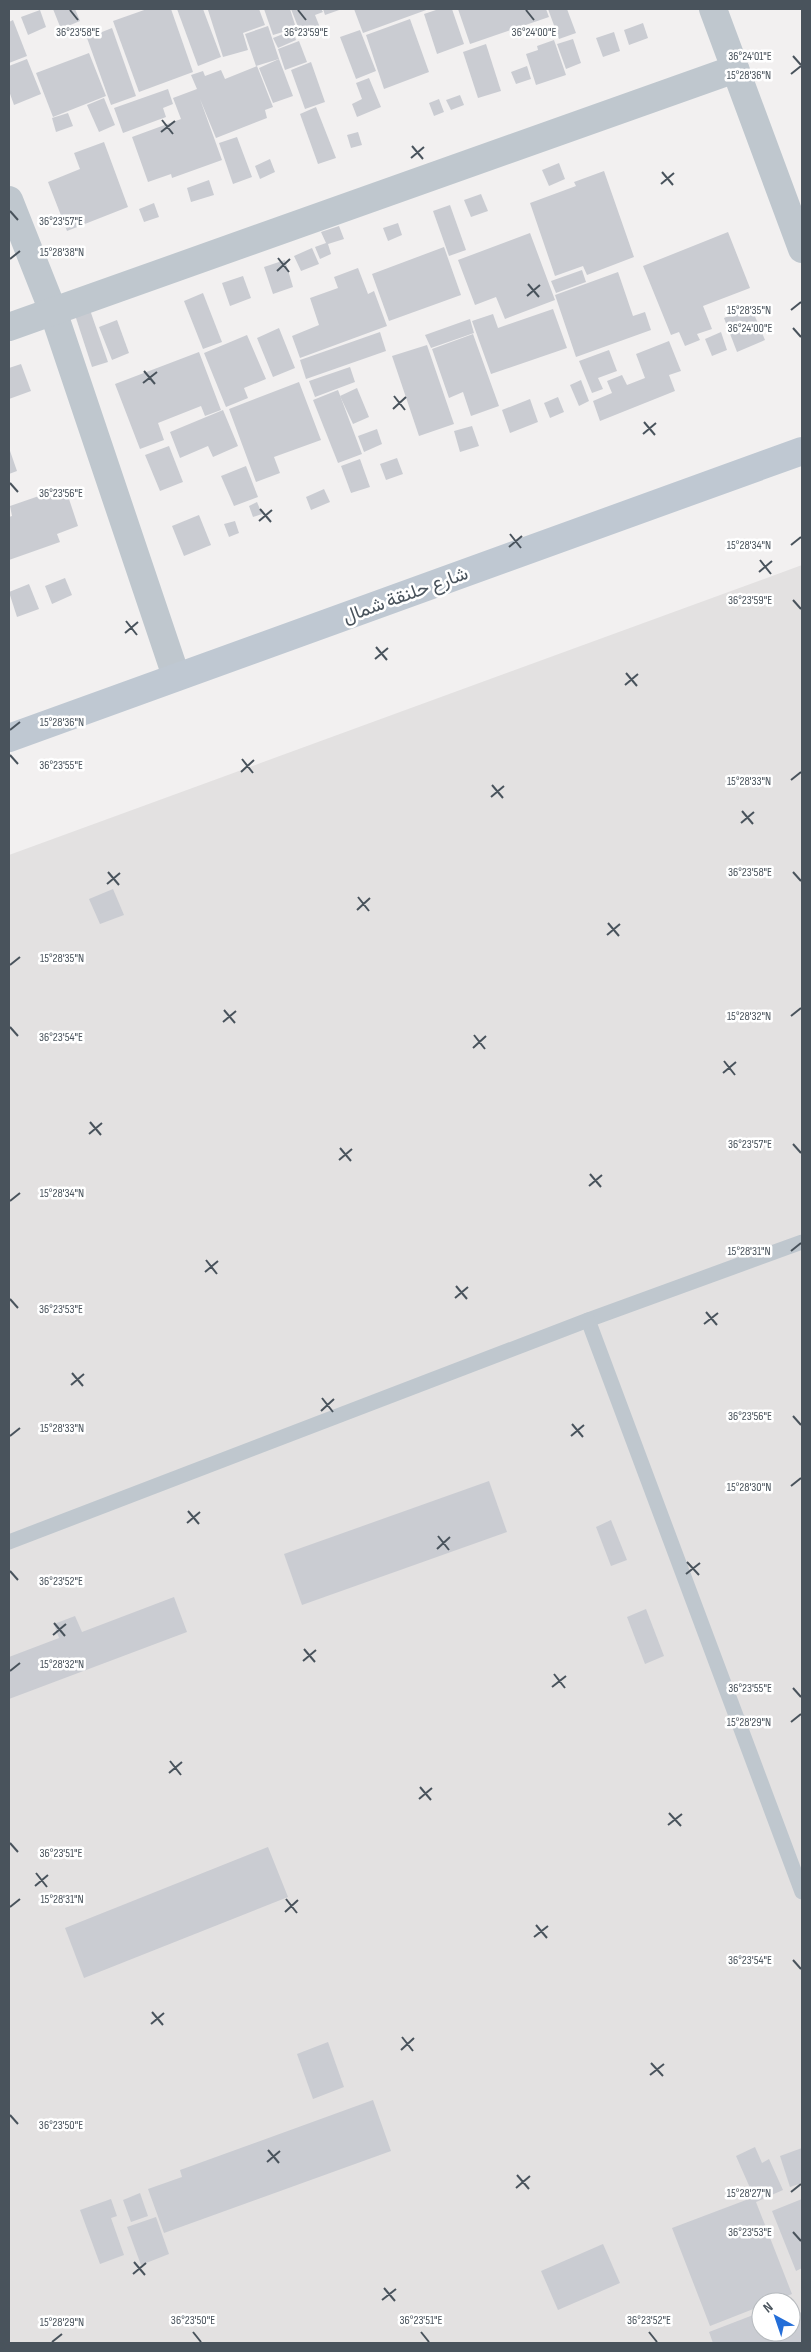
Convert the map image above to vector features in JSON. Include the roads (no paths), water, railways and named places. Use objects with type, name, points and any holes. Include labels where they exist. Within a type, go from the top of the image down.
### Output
[{"type":"street","points":[[712,9],[802,249]]},
{"type":"street","points":[[9,327],[734,69]]},
{"type":"street","points":[[9,200],[53,311],[176,676]]},
{"type":"street","name":"شارع حلنقة شمال","points":[[9,738],[802,451]]},
{"type":"lane","points":[[9,1542],[588,1320],[802,1242]]},
{"type":"lane","points":[[588,1320],[802,1892]]}]
